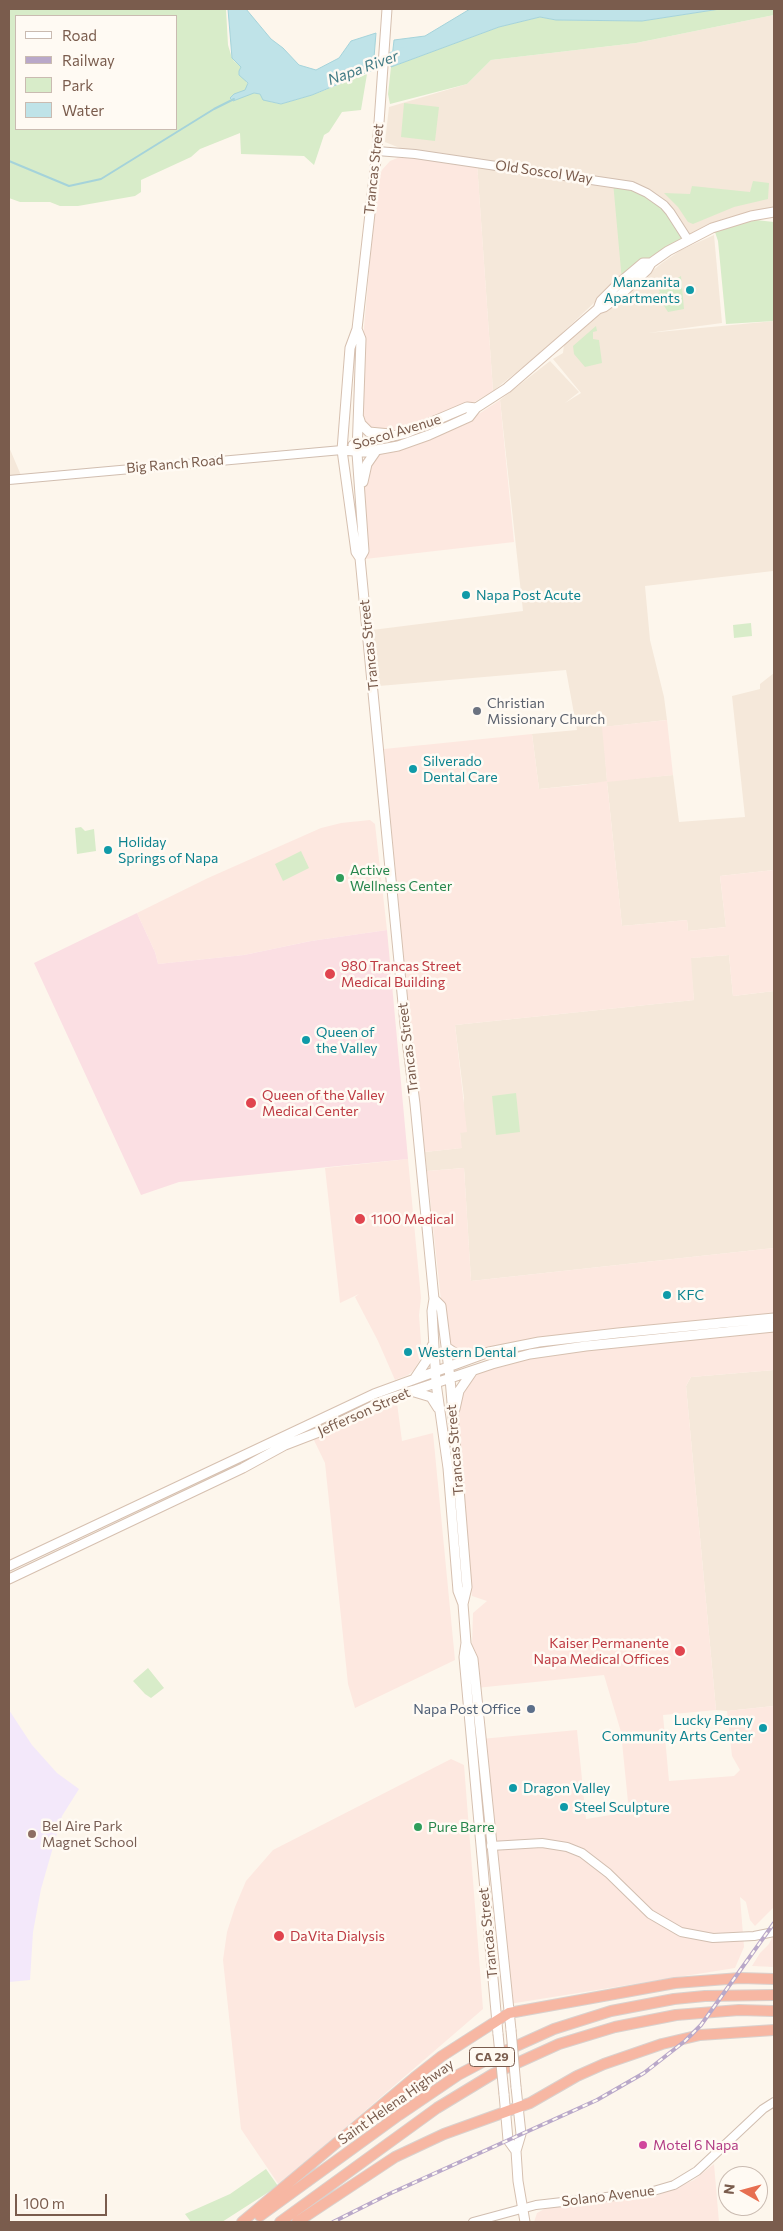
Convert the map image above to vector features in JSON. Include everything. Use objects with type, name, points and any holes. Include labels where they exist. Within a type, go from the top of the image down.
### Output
[{"type":"highway","points":[[242,2222],[414,2078],[496,2020],[509,2013],[675,1982],[740,1978],[774,1979]]},
{"type":"highway","name":"Saint Helena Highway","points":[[250,2222],[450,2080],[492,2057],[546,2032],[611,2011],[666,2000],[705,1996],[774,1995]]},
{"type":"highway","name":"Saint Helena Highway","points":[[280,2222],[437,2108],[493,2074],[559,2044],[615,2027],[676,2015],[739,2010],[774,2011]]},
{"type":"highway","points":[[297,2222],[395,2157],[444,2134],[530,2103],[577,2076],[604,2064],[662,2044],[727,2032],[774,2030]]},
{"type":"main road","name":"Trancas Street","points":[[387,9],[377,151],[357,329],[350,348],[342,450],[356,552],[360,558],[405,1024],[414,1095],[434,1299],[432,1311],[435,1371],[448,1468],[458,1591],[463,1604],[466,1643],[464,1657],[469,1700],[479,1847],[505,2112],[508,2140],[516,2151]]},
{"type":"main road","name":"Soscol Avenue","points":[[358,448],[376,451],[428,436],[469,417],[476,408],[507,388],[598,309],[600,301],[643,263],[651,263],[688,240],[733,222],[774,212]]},
{"type":"main road","name":"Trancas Street","points":[[357,329],[361,339],[358,448],[364,551],[360,558]]},
{"type":"main road","points":[[358,405],[359,420],[366,430],[373,433],[400,434]]},
{"type":"main road","name":"Soscol Avenue","points":[[342,450],[358,448],[400,434],[459,411],[467,406],[476,408]]},
{"type":"main road","points":[[428,436],[427,431],[455,418],[459,411]]},
{"type":"main road","points":[[361,512],[361,493],[366,467],[376,451]]},
{"type":"main road","name":"Trancas Street","points":[[434,1299],[441,1306],[450,1378],[452,1422],[468,1587],[463,1604]]},
{"type":"main road","name":"Jefferson Street","points":[[9,1566],[356,1402],[472,1358],[499,1350],[539,1342],[774,1318]]},
{"type":"main road","name":"Jefferson Street","points":[[9,1579],[226,1476],[285,1445],[324,1430],[385,1400],[436,1382],[510,1358],[552,1350],[774,1327]]},
{"type":"main road","points":[[414,1379],[426,1360],[434,1339]]},
{"type":"main road","points":[[446,1347],[458,1355],[472,1358]]},
{"type":"main road","points":[[452,1422],[458,1391],[463,1381],[473,1370]]},
{"type":"main road","points":[[410,1391],[431,1397],[440,1413]]},
{"type":"main road","points":[[448,1468],[452,1471],[455,1499],[459,1502]]},
{"type":"main road","points":[[450,1505],[456,1510],[462,1535]]},
{"type":"main road","name":"Trancas Street","points":[[466,1643],[473,1659],[511,2030],[521,2134],[516,2151]]},
{"type":"main road","points":[[469,1700],[476,1727],[481,1732]]},
{"type":"main road","points":[[479,1847],[492,1846]]},
{"type":"main road","points":[[485,1902],[490,1906],[496,1937],[502,1944]]},
{"type":"main road","points":[[516,2151],[525,2222]]},
{"type":"street","name":"Old Soscol Way","points":[[377,151],[415,154],[632,186],[647,193],[664,205],[688,240]]},
{"type":"street","name":"Big Ranch Road","points":[[9,480],[342,450]]},
{"type":"street","points":[[492,1846],[542,1843],[567,1847],[582,1853],[608,1873],[650,1914],[681,1932],[706,1938],[754,1936],[774,1932]]},
{"type":"street","name":"Solano Avenue","points":[[473,2222],[556,2201],[650,2192],[674,2185],[697,2171],[774,2102]]},
{"type":"shaded area","points":[[774,15],[774,207],[723,219],[686,237],[682,230],[594,303],[543,351],[493,391],[477,164],[415,154],[385,142],[389,107],[467,84],[491,60],[636,43]]},
{"type":"shaded area","points":[[415,154],[477,163],[493,391],[464,408],[406,433],[366,430],[357,405],[377,183],[382,170],[390,161]]},
{"type":"shaded area","points":[[714,235],[722,323],[648,333],[774,321],[774,579],[773,571],[645,586],[650,640],[664,697],[667,720],[603,727],[607,781],[673,775],[679,822],[745,817],[732,696],[760,689],[760,684],[774,673],[774,870],[720,876],[726,927],[688,931],[687,920],[622,926],[607,782],[539,789],[532,734],[577,730],[566,670],[379,686],[372,630],[523,611],[500,400],[550,361],[579,392],[565,403],[581,393],[553,359],[563,353],[564,344],[621,294],[662,263],[681,250]]},
{"type":"shaded area","points":[[500,400],[514,542],[365,559],[361,493],[372,455],[474,417]]},
{"type":"shaded area","points":[[9,447],[23,480],[9,480]]},
{"type":"shaded area","points":[[667,720],[673,775],[607,782],[622,926],[687,920],[688,931],[726,927],[720,876],[774,870],[774,991],[733,996],[729,955],[691,958],[694,1000],[455,1025],[467,1132],[460,1133],[462,1148],[425,1152],[404,968],[384,749],[532,734],[539,789],[582,785],[607,781],[602,727]]},
{"type":"shaded area","points":[[370,820],[375,824],[387,930],[311,941],[244,955],[158,964],[155,952],[137,913],[208,878],[321,828],[341,823]]},
{"type":"shaded area","name":"Queen of the Valley Medical Center","points":[[137,913],[155,952],[158,964],[244,955],[311,941],[387,930],[408,1159],[179,1182],[141,1195],[34,963]]},
{"type":"shaded area","points":[[729,955],[733,996],[774,991],[774,1248],[471,1281],[464,1168],[427,1171],[425,1152],[461,1148],[460,1132],[464,1098],[455,1025],[694,1000],[690,958]]},
{"type":"shaded area","points":[[408,1159],[421,1298],[419,1315],[422,1356],[414,1370],[408,1375],[395,1380],[378,1341],[355,1297],[359,1294],[340,1303],[325,1168]]},
{"type":"shaded area","points":[[464,1168],[471,1281],[774,1248],[774,1318],[539,1342],[472,1358],[446,1347],[427,1171]]},
{"type":"shaded area","points":[[774,1327],[774,1370],[691,1377],[686,1386],[716,1710],[663,1715],[669,1781],[734,1776],[740,1770],[732,1756],[727,1711],[774,1706],[774,1907],[755,1926],[750,1920],[746,1902],[740,1897],[744,1947],[735,1968],[509,2004],[481,1739],[577,1730],[586,1819],[629,1812],[621,1732],[604,1675],[476,1688],[472,1645],[473,1613],[487,1601],[472,1596],[467,1559],[455,1422],[463,1381],[468,1375],[510,1358]]},
{"type":"shaded area","points":[[774,1370],[774,1706],[727,1711],[716,1710],[686,1386],[691,1377]]},
{"type":"shaded area","points":[[397,1403],[402,1441],[433,1433],[455,1660],[355,1708],[348,1684],[325,1463],[312,1436]]},
{"type":"shaded area","name":"Bel Aire Park Magnet School","points":[[9,1710],[32,1745],[57,1773],[79,1789],[62,1816],[41,1889],[33,1932],[30,1980],[9,1982]]},
{"type":"shaded area","points":[[451,1759],[464,1765],[483,2009],[279,2185],[241,2129],[223,1960],[227,1932],[235,1907],[246,1881],[273,1850]]},
{"type":"shaded area","points":[[774,1933],[774,1967],[752,1966],[760,1953],[769,1944]]},
{"type":"shaded area","points":[[714,2164],[719,2222],[534,2222],[537,2213],[548,2207],[656,2196],[694,2180]]},
{"type":"green space","points":[[226,9],[228,45],[234,61],[241,67],[239,75],[246,80],[254,93],[260,94],[271,102],[281,104],[312,95],[367,74],[361,110],[342,112],[329,132],[324,135],[314,165],[304,156],[241,154],[240,133],[200,149],[191,157],[141,180],[141,192],[135,196],[78,206],[60,206],[50,202],[20,202],[9,198],[9,10]]},
{"type":"green space","points":[[720,9],[774,9],[774,15],[636,43],[491,60],[467,84],[390,104],[388,94],[391,67],[499,27],[540,17],[556,20],[642,21]]},
{"type":"green space","points":[[404,103],[439,107],[435,141],[401,137]]},
{"type":"green space","points":[[753,181],[769,183],[768,199],[734,207],[693,224],[688,222],[678,207],[664,193],[690,194],[692,186],[750,192]]},
{"type":"green space","points":[[613,182],[620,183],[664,205],[686,237],[658,252],[622,281]]},
{"type":"green space","points":[[756,220],[774,222],[774,321],[726,324],[718,241],[715,232]]},
{"type":"green space","points":[[681,276],[684,309],[668,312],[657,295],[660,292],[659,290]]},
{"type":"green space","points":[[596,326],[597,331],[593,332],[593,339],[599,340],[602,363],[585,367],[574,354],[573,346]]},
{"type":"green space","points":[[751,623],[752,636],[734,638],[733,625]]},
{"type":"green space","points":[[81,827],[85,831],[94,829],[96,851],[77,854],[75,828]]},
{"type":"green space","points":[[301,851],[309,868],[283,881],[275,864]]},
{"type":"green space","points":[[516,1093],[520,1132],[496,1135],[492,1096]]},
{"type":"green space","points":[[148,1668],[164,1688],[151,1698],[133,1681]]},
{"type":"green space","points":[[266,2169],[278,2186],[222,2222],[191,2222],[185,2214],[230,2194]]},
{"type":"water","points":[[228,9],[246,9],[271,39],[283,48],[299,65],[316,70],[339,58],[351,41],[376,33],[373,70],[312,95],[281,104],[263,100],[260,94],[254,93],[233,101],[230,98],[234,94],[245,90],[248,83],[239,75],[241,67],[232,58]]},
{"type":"water","points":[[470,9],[720,9],[642,21],[556,20],[540,17],[499,27],[391,67],[394,40],[425,36]]},
{"type":"waterway","name":"Napa River","points":[[360,69],[406,52]]},
{"type":"waterway","points":[[9,161],[69,186],[101,179],[214,109],[234,99]]},
{"type":"railway","points":[[333,2222],[389,2194],[597,2100],[644,2073],[685,2041],[701,2025],[774,1923]]},
{"type":"place","name":"Manzanita Apartments","points":[[690,290]]},
{"type":"place","name":"Napa Post Acute","points":[[466,595]]},
{"type":"place","name":"Christian Missionary Church","points":[[477,711]]},
{"type":"place","name":"Silverado Dental Care","points":[[413,769]]},
{"type":"place","name":"Holiday Springs of Napa","points":[[108,850]]},
{"type":"place","name":"Active Wellness Center","points":[[340,878]]},
{"type":"place","name":"980 Trancas Street Medical Building","points":[[330,974]]},
{"type":"place","name":"Queen of the Valley","points":[[306,1040]]},
{"type":"place","name":"Queen of the Valley Medical Center","points":[[251,1103]]},
{"type":"place","name":"1100 Medical","points":[[360,1219]]},
{"type":"place","name":"KFC","points":[[667,1295]]},
{"type":"place","name":"Western Dental","points":[[408,1352]]},
{"type":"place","name":"Kaiser Permanente Napa Medical Offices","points":[[680,1651]]},
{"type":"place","name":"Napa Post Office","points":[[531,1709]]},
{"type":"place","name":"Lucky Penny Community Arts Center","points":[[763,1728]]},
{"type":"place","name":"Dragon Valley","points":[[513,1788]]},
{"type":"place","name":"Steel Sculpture","points":[[564,1807]]},
{"type":"place","name":"Pure Barre","points":[[418,1827]]},
{"type":"place","name":"Bel Aire Park Magnet School","points":[[32,1834]]},
{"type":"place","name":"DaVita Dialysis","points":[[279,1936]]},
{"type":"place","name":"Motel 6 Napa","points":[[643,2145]]}]
